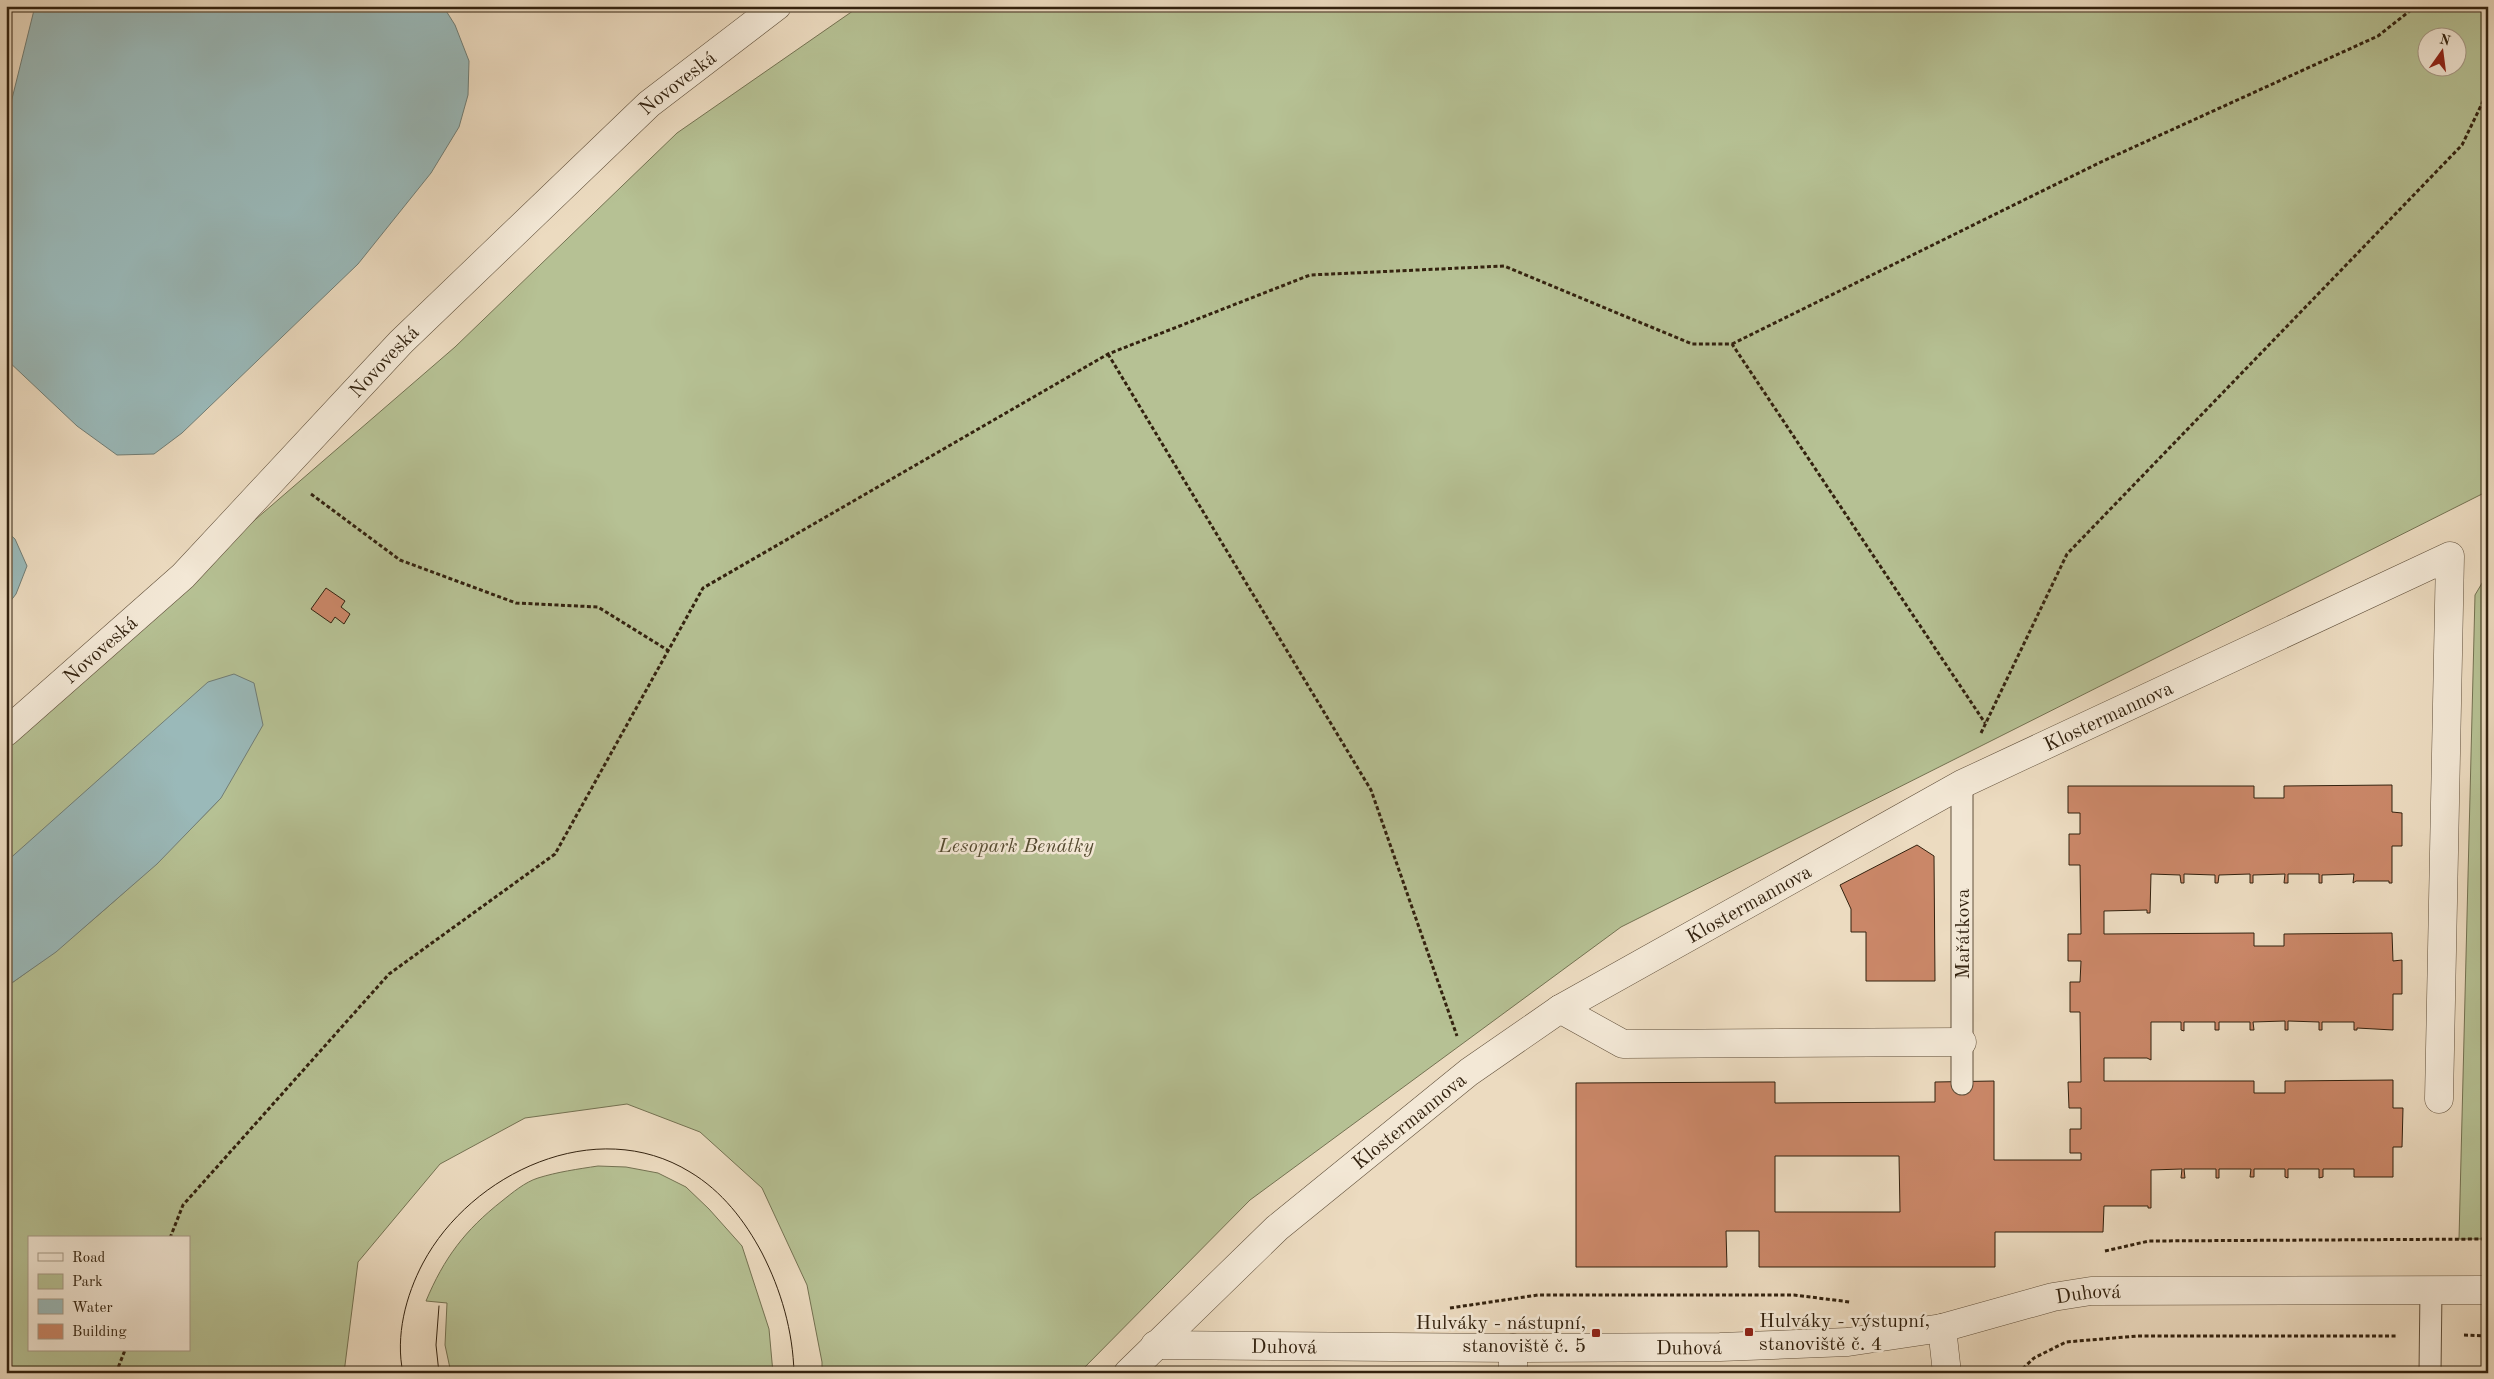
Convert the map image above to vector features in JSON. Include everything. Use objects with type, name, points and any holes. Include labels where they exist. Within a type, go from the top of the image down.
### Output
[{"type":"street","name":"Novoveská","points":[[6,732],[184,576],[402,342],[649,104],[777,6]]},
{"type":"street","name":"Klostermannova","points":[[1128,1373],[1277,1228],[1469,1072],[1560,1009],[1962,784],[2450,556],[2438,1098]]},
{"type":"street","points":[[1560,1009],[1623,1044],[1962,1042]]},
{"type":"street","name":"Duhová","points":[[1155,1345],[1513,1360],[1720,1347],[1848,1342],[1942,1328],[2053,1297],[2091,1291],[2488,1290]]},
{"type":"street","points":[[1942,1328],[1947,1373]]},
{"type":"lane","name":"Mařátkova","points":[[1962,784],[1962,1084]]},
{"type":"lane","points":[[2430,1373],[2431,1289]]},
{"type":"path","points":[[171,1236],[183,1205],[388,974],[555,854],[704,588],[1108,354],[1310,275],[1504,266],[1692,344],[1732,344],[2101,162],[2378,36],[2416,6]]},
{"type":"path","points":[[1962,784],[1985,723],[2067,554],[2462,145],[2488,91]]},
{"type":"path","points":[[1732,344],[1985,723]]},
{"type":"path","points":[[1108,354],[1371,790],[1469,1072]]},
{"type":"path","points":[[278,473],[320,500],[400,560],[516,603],[598,607],[669,650]]},
{"type":"path","name":"Duhová","points":[[2101,1252],[2149,1241],[2488,1239]]},
{"type":"path","points":[[1444,1308],[1538,1295],[1794,1295],[1858,1303]]},
{"type":"path","points":[[2462,1335],[2488,1336]]},
{"type":"path","points":[[2018,1373],[2034,1358],[2066,1342],[2138,1336],[2399,1336]]},
{"type":"path","points":[[116,1373],[124,1352]]},
{"type":"green space","name":"Lesopark Benátky","points":[[860,6],[2488,6],[2488,491],[1621,927],[1250,1200],[1079,1373],[822,1373],[822,1362],[807,1285],[762,1188],[700,1132],[627,1104],[525,1118],[440,1164],[358,1262],[344,1373],[6,1373],[6,987],[64,944],[118,898],[221,798],[23,849],[6,862],[6,735],[455,347],[677,133]]},
{"type":"green space","points":[[2488,573],[2488,1239],[2459,1239],[2475,595]]},
{"type":"green space","points":[[598,1166],[626,1167],[658,1173],[686,1187],[709,1209],[742,1246],[769,1329],[773,1373],[451,1373],[445,1345],[447,1303],[426,1301],[448,1258],[477,1223],[514,1191],[528,1182],[553,1174]]},
{"type":"green space","points":[[2099,1370],[2488,1370],[2488,1373],[2077,1373]]},
{"type":"water","points":[[35,6],[443,6],[455,25],[469,61],[468,95],[459,127],[431,173],[358,264],[182,433],[154,454],[117,455],[77,426],[6,359],[6,123]]},
{"type":"water","points":[[6,531],[15,539],[27,566],[16,594],[6,607]]},
{"type":"water","points":[[234,674],[254,683],[263,725],[221,798],[157,864],[56,952],[6,987],[6,862],[208,682]]},
{"type":"building","points":[[326,588],[345,601],[341,607],[350,614],[344,624],[335,617],[331,623],[311,609]]},
{"type":"building","points":[[2392,785],[2392,812],[2402,813],[2402,846],[2392,846],[2392,883],[2389,883],[2389,881],[2356,881],[2353,883],[2354,874],[2322,875],[2322,883],[2319,883],[2319,874],[2288,874],[2288,883],[2284,883],[2285,874],[2253,875],[2253,883],[2250,883],[2250,874],[2219,875],[2218,883],[2215,883],[2215,875],[2184,874],[2184,883],[2181,883],[2180,875],[2151,874],[2150,913],[2147,913],[2147,910],[2104,911],[2104,934],[2254,933],[2254,946],[2284,946],[2284,934],[2392,933],[2393,961],[2402,960],[2402,994],[2393,994],[2393,1030],[2357,1028],[2357,1030],[2354,1030],[2354,1022],[2322,1022],[2322,1030],[2319,1030],[2319,1022],[2288,1021],[2288,1030],[2285,1030],[2285,1021],[2253,1022],[2254,1030],[2250,1030],[2250,1022],[2219,1022],[2219,1030],[2215,1030],[2215,1022],[2184,1022],[2184,1031],[2181,1030],[2181,1022],[2151,1022],[2151,1060],[2147,1058],[2104,1058],[2104,1081],[2254,1081],[2254,1093],[2285,1093],[2285,1081],[2393,1080],[2393,1108],[2403,1108],[2402,1147],[2393,1147],[2393,1177],[2354,1177],[2354,1169],[2323,1169],[2323,1177],[2319,1178],[2319,1169],[2288,1169],[2288,1178],[2285,1177],[2285,1169],[2254,1169],[2254,1177],[2250,1177],[2251,1169],[2219,1169],[2219,1178],[2216,1178],[2216,1169],[2184,1169],[2185,1178],[2181,1178],[2182,1169],[2151,1170],[2151,1208],[2148,1208],[2148,1206],[2104,1206],[2103,1232],[1995,1232],[1995,1267],[1759,1267],[1759,1231],[1726,1231],[1727,1267],[1576,1267],[1576,1083],[1775,1082],[1775,1103],[1935,1102],[1935,1082],[1994,1081],[1994,1160],[2081,1160],[2081,1153],[2070,1153],[2070,1129],[2081,1129],[2081,1108],[2069,1108],[2068,1082],[2081,1082],[2080,1012],[2070,1012],[2070,982],[2080,982],[2081,961],[2068,961],[2068,934],[2081,934],[2080,865],[2069,865],[2069,834],[2080,834],[2080,813],[2068,813],[2068,786],[2254,786],[2254,798],[2284,798],[2284,786]],"holes":[[[1775,1156],[1899,1156],[1900,1212],[1775,1212]]]},
{"type":"building","points":[[1917,845],[1934,856],[1935,981],[1866,981],[1866,932],[1851,932],[1851,909],[1840,885]]},
{"type":"tram line","points":[[403,1373],[400,1345],[407,1302],[423,1263],[444,1231],[472,1203],[504,1179],[539,1162],[577,1152],[615,1149],[654,1156],[690,1172],[712,1188],[740,1218],[762,1253],[775,1281],[785,1311],[794,1373]]},
{"type":"tram line","points":[[439,1306],[436,1345],[439,1373]]},
{"type":"place","name":"Hulváky - výstupní, stanoviště č. 4","points":[[1749,1332]]},
{"type":"place","name":"Hulváky - nástupní, stanoviště č. 5","points":[[1596,1333]]}]
